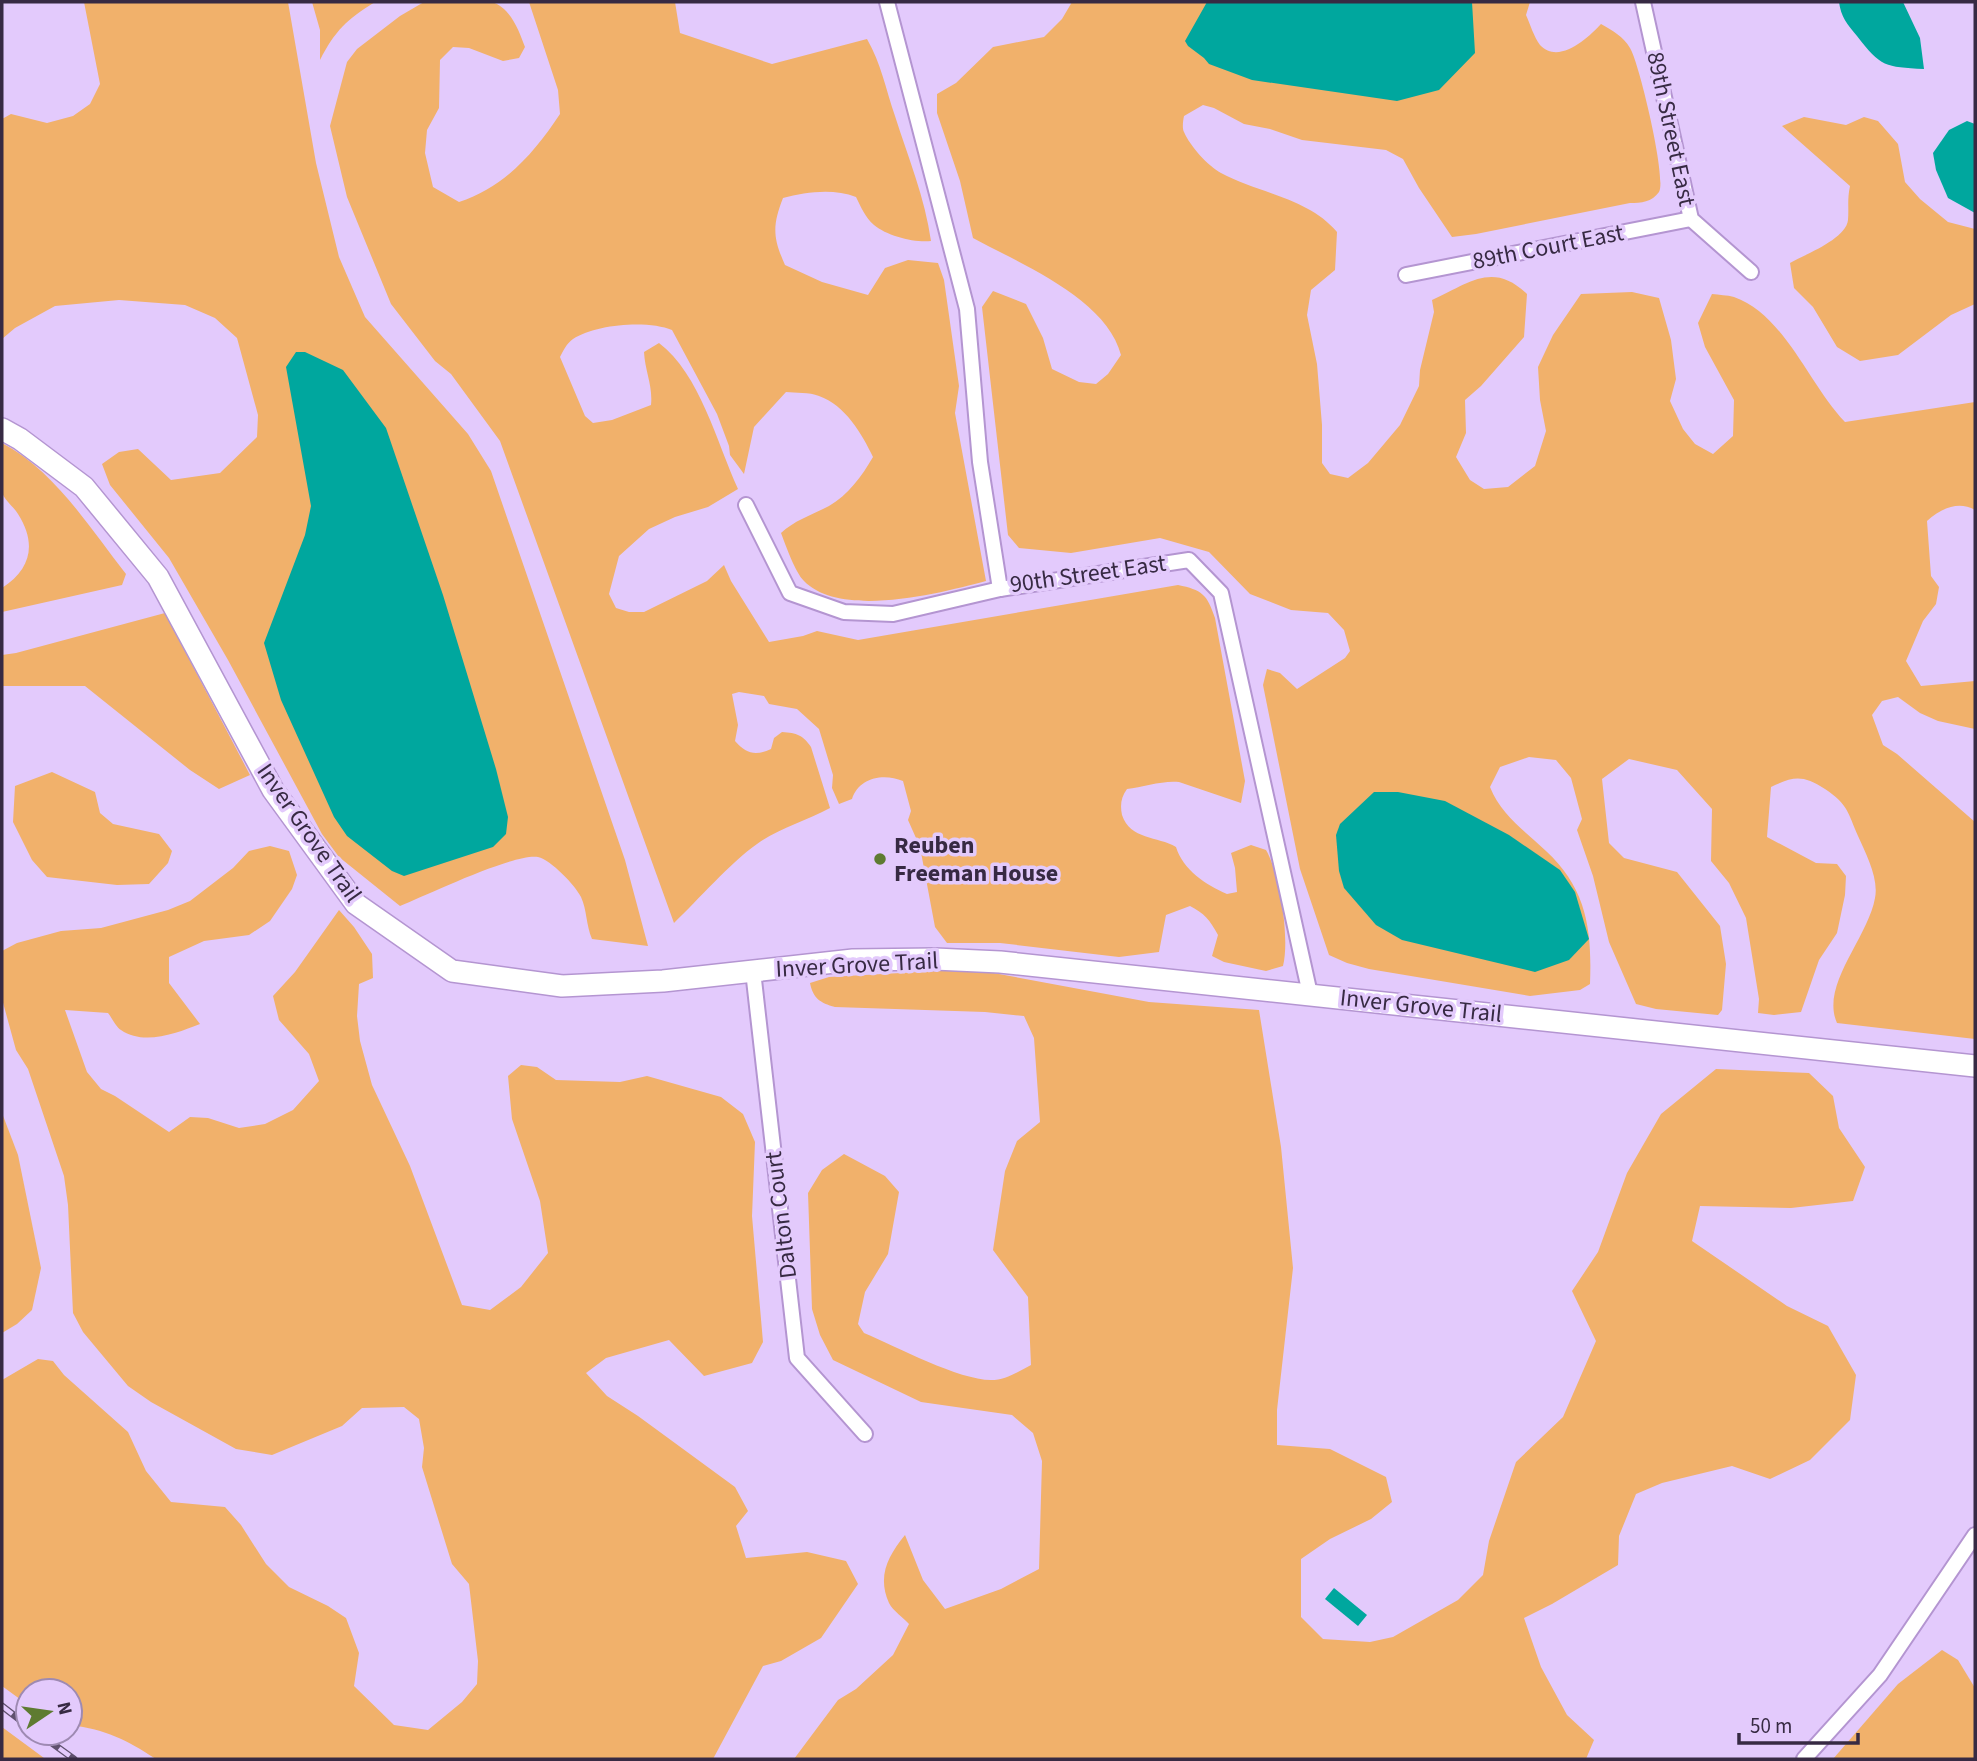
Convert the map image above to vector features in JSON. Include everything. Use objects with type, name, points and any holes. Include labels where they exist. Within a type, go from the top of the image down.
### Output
[{"type":"street","name":"90th Street East","points":[[887,2],[967,309],[980,462],[1000,589],[1189,560],[1221,593],[1310,994]]},
{"type":"street","name":"89th Street East","points":[[1643,2],[1691,219],[1751,272]]},
{"type":"street","name":"89th Court East","points":[[1406,275],[1691,219]]},
{"type":"street","name":"Inver Grove Trail","points":[[2,429],[84,486],[158,577],[273,790],[356,904],[452,971],[562,986],[663,981],[853,960],[935,959],[1000,962],[1975,1066]]},
{"type":"street","points":[[746,505],[790,593],[844,612],[893,614],[1000,589]]},
{"type":"street","name":"Dalton Court","points":[[753,971],[797,1359],[865,1434]]},
{"type":"street","points":[[1804,1759],[1880,1675],[1975,1535]]},
{"type":"shaded area","points":[[470,1],[499,5],[517,27],[525,47],[519,58],[503,61],[469,48],[453,47],[440,60],[439,108],[427,130],[425,153],[433,187],[459,202],[491,187],[517,167],[540,142],[560,114],[558,90],[529,2],[675,2],[680,33],[772,64],[867,39],[880,67],[916,178],[931,241],[909,240],[886,232],[871,222],[856,197],[829,192],[783,198],[777,216],[776,239],[785,265],[822,282],[868,295],[885,268],[908,260],[938,263],[944,280],[959,386],[955,413],[986,581],[918,596],[866,601],[842,599],[821,592],[804,581],[794,565],[781,533],[798,521],[836,502],[859,478],[873,457],[858,430],[845,413],[828,400],[811,394],[786,392],[754,427],[744,474],[730,455],[717,414],[672,330],[636,324],[608,327],[583,334],[571,341],[560,357],[585,416],[593,423],[612,420],[651,405],[644,352],[659,343],[686,372],[706,410],[738,489],[708,507],[675,517],[649,529],[619,556],[609,594],[616,608],[629,612],[644,612],[707,581],[724,565],[769,642],[817,631],[858,640],[1178,585],[1198,591],[1206,598],[1215,618],[1245,781],[1241,803],[1179,782],[1167,782],[1127,789],[1123,795],[1122,815],[1131,829],[1176,847],[1184,863],[1196,876],[1227,894],[1237,892],[1231,853],[1251,845],[1266,850],[1276,874],[1282,906],[1285,939],[1283,966],[1266,971],[1224,962],[1212,956],[1218,935],[1206,917],[1190,906],[1166,915],[1159,952],[1119,957],[1000,943],[947,943],[935,927],[920,847],[908,820],[911,811],[903,781],[888,777],[873,779],[860,786],[852,799],[839,804],[832,788],[833,775],[819,729],[797,709],[769,704],[764,696],[739,692],[732,694],[738,725],[735,741],[747,751],[761,753],[771,749],[774,738],[782,732],[802,737],[811,747],[830,808],[774,833],[757,844],[725,871],[674,923],[500,441],[451,374],[435,361],[391,304],[347,197],[330,126],[347,62],[357,49],[400,16],[424,2]]},
{"type":"shaded area","points":[[84,2],[288,2],[316,163],[339,257],[365,317],[468,434],[491,471],[625,860],[648,946],[592,939],[578,892],[556,868],[538,857],[510,861],[400,906],[339,857],[322,834],[228,660],[169,558],[110,485],[102,464],[119,452],[138,449],[171,480],[220,473],[257,437],[258,415],[237,338],[215,318],[185,305],[119,300],[55,306],[15,328],[2,339],[2,119],[11,114],[47,123],[73,116],[90,104],[100,84]]},
{"type":"shaded area","points":[[312,2],[375,2],[343,26],[320,60],[320,30]]},
{"type":"shaded area","points":[[1072,2],[1530,2],[1526,15],[1538,42],[1548,50],[1556,52],[1573,47],[1601,24],[1621,37],[1630,48],[1651,120],[1659,166],[1659,192],[1650,200],[1642,202],[1476,234],[1452,237],[1403,159],[1386,150],[1302,140],[1244,124],[1203,105],[1184,116],[1183,129],[1187,137],[1200,155],[1216,170],[1312,211],[1337,232],[1335,270],[1311,290],[1307,315],[1317,364],[1322,463],[1330,474],[1348,478],[1368,463],[1400,425],[1419,386],[1420,370],[1434,312],[1432,300],[1481,278],[1503,279],[1515,284],[1527,294],[1524,337],[1481,386],[1465,400],[1466,433],[1456,457],[1470,480],[1484,489],[1508,487],[1535,466],[1546,431],[1540,400],[1538,367],[1553,335],[1581,294],[1632,292],[1659,298],[1671,340],[1676,379],[1670,401],[1683,429],[1695,444],[1713,454],[1733,436],[1734,400],[1705,347],[1698,323],[1712,294],[1734,297],[1752,306],[1768,319],[1845,422],[1975,402],[1975,510],[1962,506],[1950,507],[1927,521],[1931,576],[1939,587],[1936,604],[1923,621],[1906,661],[1921,686],[1975,681],[1975,729],[1938,721],[1920,713],[1898,697],[1882,701],[1872,715],[1883,745],[1975,822],[1975,1039],[1837,1023],[1833,1008],[1835,993],[1847,961],[1871,913],[1875,882],[1868,858],[1843,804],[1833,794],[1804,779],[1792,779],[1771,787],[1767,837],[1816,863],[1837,864],[1846,876],[1837,933],[1819,960],[1801,1012],[1774,1015],[1758,1013],[1759,999],[1746,918],[1729,883],[1711,861],[1712,809],[1677,770],[1629,759],[1602,779],[1609,843],[1624,858],[1677,872],[1720,926],[1726,964],[1722,1010],[1718,1015],[1656,1009],[1636,1004],[1609,942],[1593,876],[1577,830],[1582,819],[1571,778],[1556,760],[1529,757],[1500,767],[1490,787],[1500,806],[1560,865],[1570,880],[1588,928],[1590,984],[1580,990],[1530,996],[1369,969],[1329,955],[1300,869],[1263,685],[1267,669],[1280,673],[1297,689],[1345,658],[1350,651],[1344,630],[1328,613],[1291,610],[1250,594],[1209,552],[1160,538],[1071,553],[1019,548],[1008,535],[982,307],[993,291],[1026,304],[1043,338],[1052,369],[1079,382],[1096,384],[1108,374],[1121,355],[1113,335],[1081,300],[1060,285],[973,238],[960,181],[937,113],[937,94],[956,83],[993,47],[1044,37],[1062,19]]},
{"type":"shaded area","points":[[1207,2],[1472,2],[1475,53],[1439,90],[1397,101],[1252,80],[1209,64],[1185,41]]},
{"type":"shaded area","points":[[1839,2],[1903,2],[1920,38],[1924,69],[1892,66],[1878,60],[1847,24]]},
{"type":"shaded area","points":[[1804,117],[1846,125],[1864,117],[1878,121],[1898,144],[1905,182],[1920,199],[1948,222],[1975,229],[1975,304],[1951,315],[1898,355],[1860,361],[1837,347],[1813,307],[1794,288],[1790,263],[1833,240],[1846,227],[1850,186],[1782,126]]},
{"type":"shaded area","points":[[1967,121],[1975,124],[1975,213],[1948,198],[1936,170],[1933,153],[1949,130]]},
{"type":"shaded area","points":[[296,352],[305,352],[343,370],[386,428],[443,595],[508,817],[506,834],[493,847],[404,876],[392,871],[347,836],[334,817],[281,700],[264,643],[305,535],[311,506],[286,367]]},
{"type":"shaded area","points":[[2,443],[39,469],[70,501],[126,574],[122,585],[2,612],[2,588],[12,581],[25,564],[29,546],[24,525],[2,492]]},
{"type":"shaded area","points":[[165,613],[250,775],[219,789],[190,770],[85,686],[2,686],[2,655]]},
{"type":"shaded area","points":[[52,772],[95,792],[100,813],[113,824],[159,834],[172,851],[168,863],[149,884],[117,885],[47,877],[32,860],[13,822],[15,786]]},
{"type":"shaded area","points":[[1374,792],[1398,792],[1445,801],[1509,835],[1560,870],[1575,892],[1589,939],[1569,960],[1535,972],[1402,940],[1376,925],[1344,888],[1339,871],[1336,835],[1340,824]]},
{"type":"shaded area","points":[[270,846],[289,851],[297,875],[292,889],[270,921],[249,935],[204,941],[169,957],[169,983],[200,1024],[160,1036],[140,1037],[121,1030],[108,1013],[65,1010],[87,1072],[101,1089],[169,1132],[190,1117],[208,1118],[239,1128],[265,1124],[293,1110],[319,1081],[309,1054],[279,1020],[273,996],[295,972],[339,910],[372,954],[373,978],[359,984],[357,1016],[360,1041],[372,1085],[410,1166],[462,1305],[490,1310],[521,1287],[548,1253],[540,1201],[512,1119],[508,1076],[521,1065],[537,1067],[556,1080],[620,1082],[647,1076],[721,1097],[743,1114],[755,1142],[752,1216],[763,1342],[752,1363],[704,1376],[669,1340],[606,1358],[586,1373],[607,1396],[735,1487],[748,1511],[736,1526],[746,1558],[807,1552],[846,1561],[858,1584],[821,1638],[781,1661],[763,1666],[713,1759],[156,1759],[115,1736],[84,1728],[84,1677],[14,1677],[14,1695],[2,1686],[2,1380],[38,1359],[53,1361],[64,1375],[128,1432],[146,1471],[171,1502],[225,1507],[241,1525],[266,1564],[289,1587],[346,1618],[359,1653],[354,1686],[394,1725],[428,1730],[462,1702],[477,1684],[478,1661],[469,1584],[452,1564],[422,1467],[424,1448],[419,1419],[404,1407],[362,1408],[342,1426],[272,1455],[236,1449],[151,1402],[128,1386],[83,1332],[73,1313],[64,1176],[28,1069],[16,1050],[2,999],[2,951],[17,943],[61,931],[101,928],[168,910],[190,901],[233,868],[249,851]]},
{"type":"shaded area","points":[[972,969],[1149,1002],[1259,1010],[1281,1147],[1293,1268],[1277,1410],[1277,1445],[1330,1449],[1386,1477],[1392,1502],[1371,1519],[1330,1539],[1301,1559],[1301,1617],[1323,1639],[1370,1642],[1393,1637],[1458,1600],[1483,1575],[1489,1541],[1516,1462],[1563,1417],[1596,1341],[1572,1291],[1598,1252],[1627,1173],[1661,1114],[1716,1069],[1809,1073],[1833,1096],[1839,1128],[1865,1167],[1853,1201],[1791,1208],[1700,1206],[1692,1241],[1787,1306],[1828,1326],[1856,1375],[1850,1420],[1810,1460],[1770,1479],[1732,1466],[1662,1483],[1636,1494],[1619,1536],[1618,1565],[1524,1618],[1541,1667],[1567,1715],[1594,1740],[1586,1759],[794,1759],[838,1700],[856,1689],[893,1655],[909,1624],[889,1603],[884,1584],[889,1559],[905,1535],[923,1580],[945,1609],[1001,1589],[1039,1569],[1042,1461],[1033,1433],[1012,1415],[921,1402],[833,1360],[820,1335],[812,1309],[808,1193],[822,1170],[844,1154],[885,1176],[899,1192],[888,1254],[865,1292],[858,1324],[864,1333],[945,1369],[978,1379],[1002,1378],[1031,1365],[1028,1297],[993,1250],[1005,1171],[1017,1141],[1040,1122],[1034,1038],[1024,1016],[985,1012],[835,1007],[818,999],[810,983],[829,977]]},
{"type":"shaded area","points":[[2,1113],[18,1155],[41,1268],[32,1310],[2,1333]]},
{"type":"shaded area","points":[[1334,1588],[1367,1615],[1358,1626],[1325,1599]]},
{"type":"shaded area","points":[[1942,1650],[1958,1660],[1975,1688],[1975,1759],[1833,1759],[1898,1684]]},
{"type":"shaded area","points":[[2,1727],[14,1736],[14,1747],[29,1747],[47,1759],[2,1759]]},
{"type":"railway","points":[[2,1706],[14,1715]]},
{"type":"railway","points":[[57,1747],[74,1759]]},
{"type":"place","name":"Reuben Freeman House","points":[[880,859]]}]
